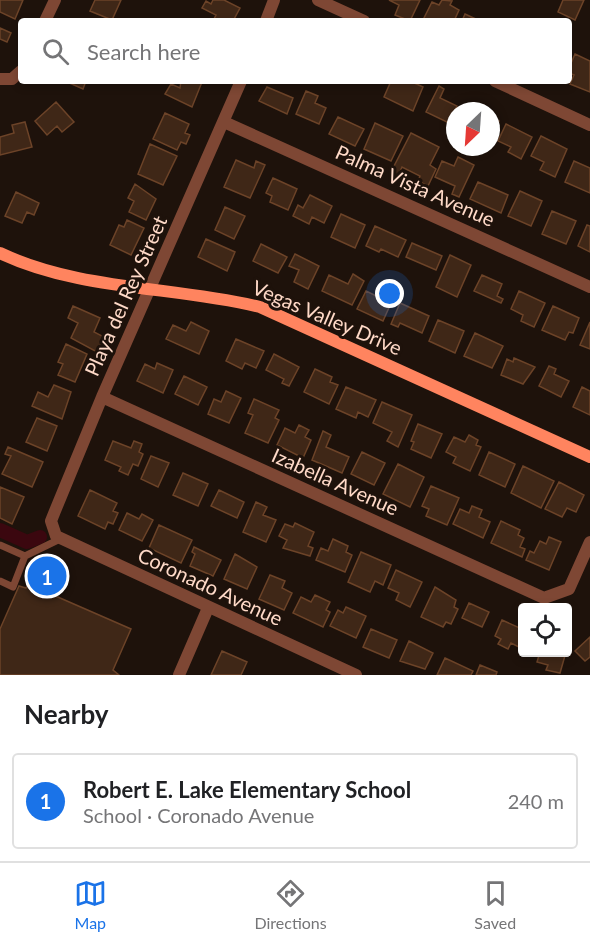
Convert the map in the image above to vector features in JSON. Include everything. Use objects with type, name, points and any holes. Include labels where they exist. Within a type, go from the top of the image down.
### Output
[{"type":"street","points":[[46,18],[55,0]]},
{"type":"street","points":[[267,18],[274,0]]},
{"type":"street","points":[[318,0],[357,18]]},
{"type":"street","name":"Playa del Rey Street","points":[[52,529],[55,511],[102,396],[240,84]]},
{"type":"street","points":[[501,84],[590,125]]},
{"type":"street","name":"Palma Vista Avenue","points":[[224,122],[590,287]]},
{"type":"street","name":"Vegas Valley Drive","points":[[0,254],[48,271],[230,299],[260,307],[590,457]]},
{"type":"street","name":"Izabella Avenue","points":[[102,396],[544,598],[569,589],[590,542]]},
{"type":"street","name":"Coronado Avenue","points":[[52,529],[60,539],[356,675]]},
{"type":"street","points":[[179,675],[208,608]]},
{"type":"lane","points":[[0,581],[13,586],[25,556],[60,539]]},
{"type":"lane","points":[[0,545],[25,556]]},
{"type":"building","points":[[0,0],[23,0],[15,19],[0,12]]},
{"type":"building","points":[[95,0],[121,0],[113,18],[90,11]]},
{"type":"building","points":[[213,0],[224,0],[240,8],[235,18],[214,18],[216,15],[202,8],[206,1],[211,4]]},
{"type":"building","points":[[389,0],[420,0],[411,18],[395,15],[399,5]]},
{"type":"building","points":[[442,0],[452,1],[450,5],[459,10],[455,18],[424,18],[432,2],[439,5]]},
{"type":"building","points":[[563,0],[584,0],[575,20],[558,12]]},
{"type":"building","points":[[0,28],[11,33],[7,42],[0,39]]},
{"type":"building","points":[[575,54],[590,61],[590,92],[570,84],[572,84],[574,75],[572,74],[572,61]]},
{"type":"building","points":[[72,84],[85,84],[83,89]]},
{"type":"building","points":[[171,84],[180,88],[181,84],[201,84],[192,107],[165,94]]},
{"type":"building","points":[[390,84],[416,84],[423,87],[413,111],[384,97]]},
{"type":"building","points":[[439,86],[444,89],[440,98],[448,102],[446,102],[446,122],[426,112]]},
{"type":"building","points":[[267,87],[293,98],[287,114],[259,101]]},
{"type":"building","points":[[306,91],[318,96],[315,103],[326,108],[319,124],[296,114]]},
{"type":"building","points":[[56,102],[74,122],[62,132],[57,126],[47,135],[35,121]]},
{"type":"building","points":[[165,113],[189,124],[185,133],[190,135],[186,144],[181,142],[177,150],[153,139]]},
{"type":"building","points":[[338,117],[364,129],[355,146],[329,134]]},
{"type":"building","points":[[25,122],[32,147],[0,155],[0,137],[14,133],[12,125]]},
{"type":"building","points":[[375,123],[403,136],[391,161],[364,149]]},
{"type":"building","points":[[506,124],[532,137],[521,159],[508,152],[511,147],[500,142]]},
{"type":"building","points":[[411,133],[439,147],[430,165],[436,169],[428,186],[418,181],[420,176],[402,167],[398,176],[391,172]]},
{"type":"building","points":[[541,136],[567,149],[555,177],[540,170],[544,162],[531,156]]},
{"type":"building","points":[[150,144],[177,156],[163,185],[138,174]]},
{"type":"building","points":[[458,157],[474,165],[459,197],[452,194],[455,186],[435,177],[442,161],[454,166]]},
{"type":"building","points":[[236,160],[254,168],[256,161],[265,165],[250,198],[224,187]]},
{"type":"building","points":[[574,161],[590,168],[590,193],[565,182]]},
{"type":"building","points":[[273,178],[297,189],[288,210],[270,202],[272,196],[266,193]]},
{"type":"building","points":[[478,182],[508,195],[501,213],[470,199]]},
{"type":"building","points":[[135,184],[156,199],[146,220],[129,212],[134,201],[128,198]]},
{"type":"building","points":[[520,191],[542,201],[531,226],[508,216]]},
{"type":"building","points":[[16,192],[39,203],[34,215],[27,212],[22,223],[5,216]]},
{"type":"building","points":[[310,195],[332,206],[324,223],[312,217],[309,224],[293,216],[298,205],[303,208]]},
{"type":"building","points":[[225,207],[245,216],[234,239],[215,230]]},
{"type":"building","points":[[552,211],[576,221],[566,244],[542,234]]},
{"type":"building","points":[[341,214],[365,225],[355,248],[331,237]]},
{"type":"building","points":[[127,220],[144,228],[131,255],[110,245],[119,225],[124,227]]},
{"type":"building","points":[[587,225],[590,226],[590,252],[578,246]]},
{"type":"building","points":[[375,226],[406,240],[398,257],[381,249],[379,252],[366,246]]},
{"type":"building","points":[[206,239],[235,252],[227,271],[198,257]]},
{"type":"building","points":[[412,243],[442,256],[436,270],[406,257]]},
{"type":"building","points":[[261,244],[287,257],[278,273],[253,261]]},
{"type":"building","points":[[295,254],[319,266],[308,289],[294,282],[299,270],[289,266]]},
{"type":"building","points":[[450,255],[471,265],[457,297],[436,287]]},
{"type":"building","points":[[353,274],[364,281],[352,305],[322,291],[329,275],[348,284]]},
{"type":"building","points":[[482,275],[502,284],[497,296],[503,299],[501,303],[474,291]]},
{"type":"building","points":[[366,291],[391,303],[383,321],[357,309]]},
{"type":"building","points":[[519,291],[545,303],[534,327],[521,321],[523,315],[511,309]]},
{"type":"building","points":[[400,303],[429,316],[422,333],[400,323],[398,327],[391,324]]},
{"type":"building","points":[[73,306],[100,318],[94,332],[104,337],[97,352],[71,338],[78,323],[68,318]]},
{"type":"building","points":[[553,306],[579,318],[573,333],[569,332],[565,340],[542,330]]},
{"type":"building","points":[[438,320],[464,331],[455,353],[429,341]]},
{"type":"building","points":[[191,322],[209,331],[199,354],[166,339],[173,325],[186,331]]},
{"type":"building","points":[[590,322],[590,349],[580,345]]},
{"type":"building","points":[[475,333],[503,346],[492,368],[464,356]]},
{"type":"building","points":[[236,339],[264,351],[256,368],[245,363],[242,369],[226,361]]},
{"type":"building","points":[[66,344],[87,354],[75,382],[58,375],[63,364],[58,362]]},
{"type":"building","points":[[274,354],[299,367],[289,386],[282,383],[284,379],[266,370]]},
{"type":"building","points":[[514,358],[535,367],[523,384],[501,375],[507,359],[513,362]]},
{"type":"building","points":[[157,363],[173,370],[163,393],[137,381],[145,364],[155,369]]},
{"type":"building","points":[[549,366],[556,369],[554,374],[569,381],[561,397],[539,386]]},
{"type":"building","points":[[315,369],[332,377],[330,382],[338,385],[329,404],[304,392]]},
{"type":"building","points":[[184,376],[207,387],[198,405],[175,394]]},
{"type":"building","points":[[54,385],[71,392],[62,419],[32,406],[38,392],[48,397]]},
{"type":"building","points":[[346,387],[376,400],[368,417],[358,412],[356,418],[336,409]]},
{"type":"building","points":[[582,387],[590,391],[590,415],[573,407]]},
{"type":"building","points":[[226,391],[241,398],[229,423],[208,414],[214,399],[221,402]]},
{"type":"building","points":[[254,399],[279,410],[275,418],[279,420],[268,443],[245,433],[253,415],[248,413]]},
{"type":"building","points":[[382,402],[412,415],[398,447],[387,441],[392,432],[373,423]]},
{"type":"building","points":[[37,418],[57,426],[47,451],[26,442]]},
{"type":"building","points":[[418,424],[442,434],[431,458],[411,449],[414,442],[411,441]]},
{"type":"building","points":[[299,425],[309,430],[305,437],[311,440],[303,458],[277,445],[285,428],[295,433]]},
{"type":"building","points":[[323,431],[331,435],[326,447],[349,457],[342,473],[312,460]]},
{"type":"building","points":[[469,435],[478,440],[476,445],[481,447],[470,471],[453,463],[456,457],[446,452],[454,437],[465,442]]},
{"type":"building","points":[[113,441],[131,448],[134,441],[142,444],[139,452],[143,454],[138,466],[133,464],[128,475],[119,471],[121,467],[105,460]]},
{"type":"building","points":[[8,447],[43,462],[32,487],[2,474],[11,456],[5,454]]},
{"type":"building","points":[[362,452],[385,463],[374,485],[351,474]]},
{"type":"building","points":[[489,452],[515,464],[505,487],[479,475]]},
{"type":"building","points":[[151,456],[169,463],[158,487],[141,479]]},
{"type":"building","points":[[398,464],[424,477],[410,507],[383,494]]},
{"type":"building","points":[[523,466],[554,481],[541,508],[511,493]]},
{"type":"building","points":[[183,473],[208,484],[198,506],[173,495]]},
{"type":"building","points":[[559,482],[584,495],[576,512],[567,508],[562,517],[545,509]]},
{"type":"building","points":[[431,486],[459,498],[447,525],[426,516],[429,509],[422,506]]},
{"type":"building","points":[[0,487],[24,497],[12,524],[0,518]]},
{"type":"building","points":[[90,490],[117,503],[113,511],[118,513],[113,524],[108,522],[105,529],[78,516]]},
{"type":"building","points":[[219,490],[244,502],[237,518],[211,506]]},
{"type":"building","points":[[256,502],[267,507],[263,515],[276,520],[266,542],[243,532]]},
{"type":"building","points":[[472,506],[482,510],[479,517],[490,522],[483,538],[453,524],[460,509],[469,513]]},
{"type":"building","points":[[127,513],[139,519],[142,514],[153,520],[142,541],[119,530]]},
{"type":"building","points":[[501,521],[520,530],[518,535],[524,538],[520,547],[525,549],[522,557],[491,543]]},
{"type":"building","points":[[295,523],[314,532],[308,546],[313,548],[310,556],[283,548],[287,540],[279,536],[285,524],[293,527]]},
{"type":"building","points":[[159,525],[192,540],[181,563],[149,548]]},
{"type":"building","points":[[549,537],[561,542],[549,570],[526,560],[530,551],[534,553],[540,541],[546,544]]},
{"type":"building","points":[[333,539],[348,546],[346,552],[352,555],[345,572],[316,560],[321,548],[328,551]]},
{"type":"building","points":[[194,547],[221,560],[213,576],[190,566],[195,554],[192,552]]},
{"type":"building","points":[[361,552],[391,565],[383,585],[375,581],[370,592],[348,582]]},
{"type":"building","points":[[235,554],[257,567],[247,589],[224,579]]},
{"type":"building","points":[[396,570],[422,582],[410,607],[396,600],[399,593],[388,588]]},
{"type":"building","points":[[270,575],[285,581],[282,588],[292,593],[284,610],[259,599]]},
{"type":"building","points":[[28,584],[131,629],[113,670],[119,675],[0,675],[0,629],[19,586],[26,588]]},
{"type":"building","points":[[435,587],[456,600],[454,607],[458,609],[451,624],[446,622],[443,627],[421,617]]},
{"type":"building","points":[[315,595],[330,602],[326,610],[330,612],[323,627],[293,613],[301,597],[311,602]]},
{"type":"building","points":[[469,603],[489,612],[482,627],[462,618]]},
{"type":"building","points":[[346,607],[366,616],[356,638],[330,626],[338,610],[343,613]]},
{"type":"building","points":[[502,620],[518,627],[518,646],[511,643],[508,649],[498,644],[501,639],[495,636]]},
{"type":"building","points":[[371,629],[397,640],[389,658],[363,647]]},
{"type":"building","points":[[590,637],[590,657],[585,661],[575,651]]},
{"type":"building","points":[[409,641],[433,653],[425,669],[400,661]]},
{"type":"building","points":[[222,651],[247,662],[241,675],[211,675]]},
{"type":"building","points":[[538,657],[565,657],[560,673],[546,670],[548,665],[537,662]]},
{"type":"building","points":[[445,658],[473,671],[471,675],[437,675]]},
{"type":"building","points":[[480,665],[497,672],[496,675],[476,675]]},
{"type":"waterway","points":[[0,530],[27,542],[40,537]]},
{"type":"place","name":"Robert E. Lake Elementary School","points":[[47,576]]}]
